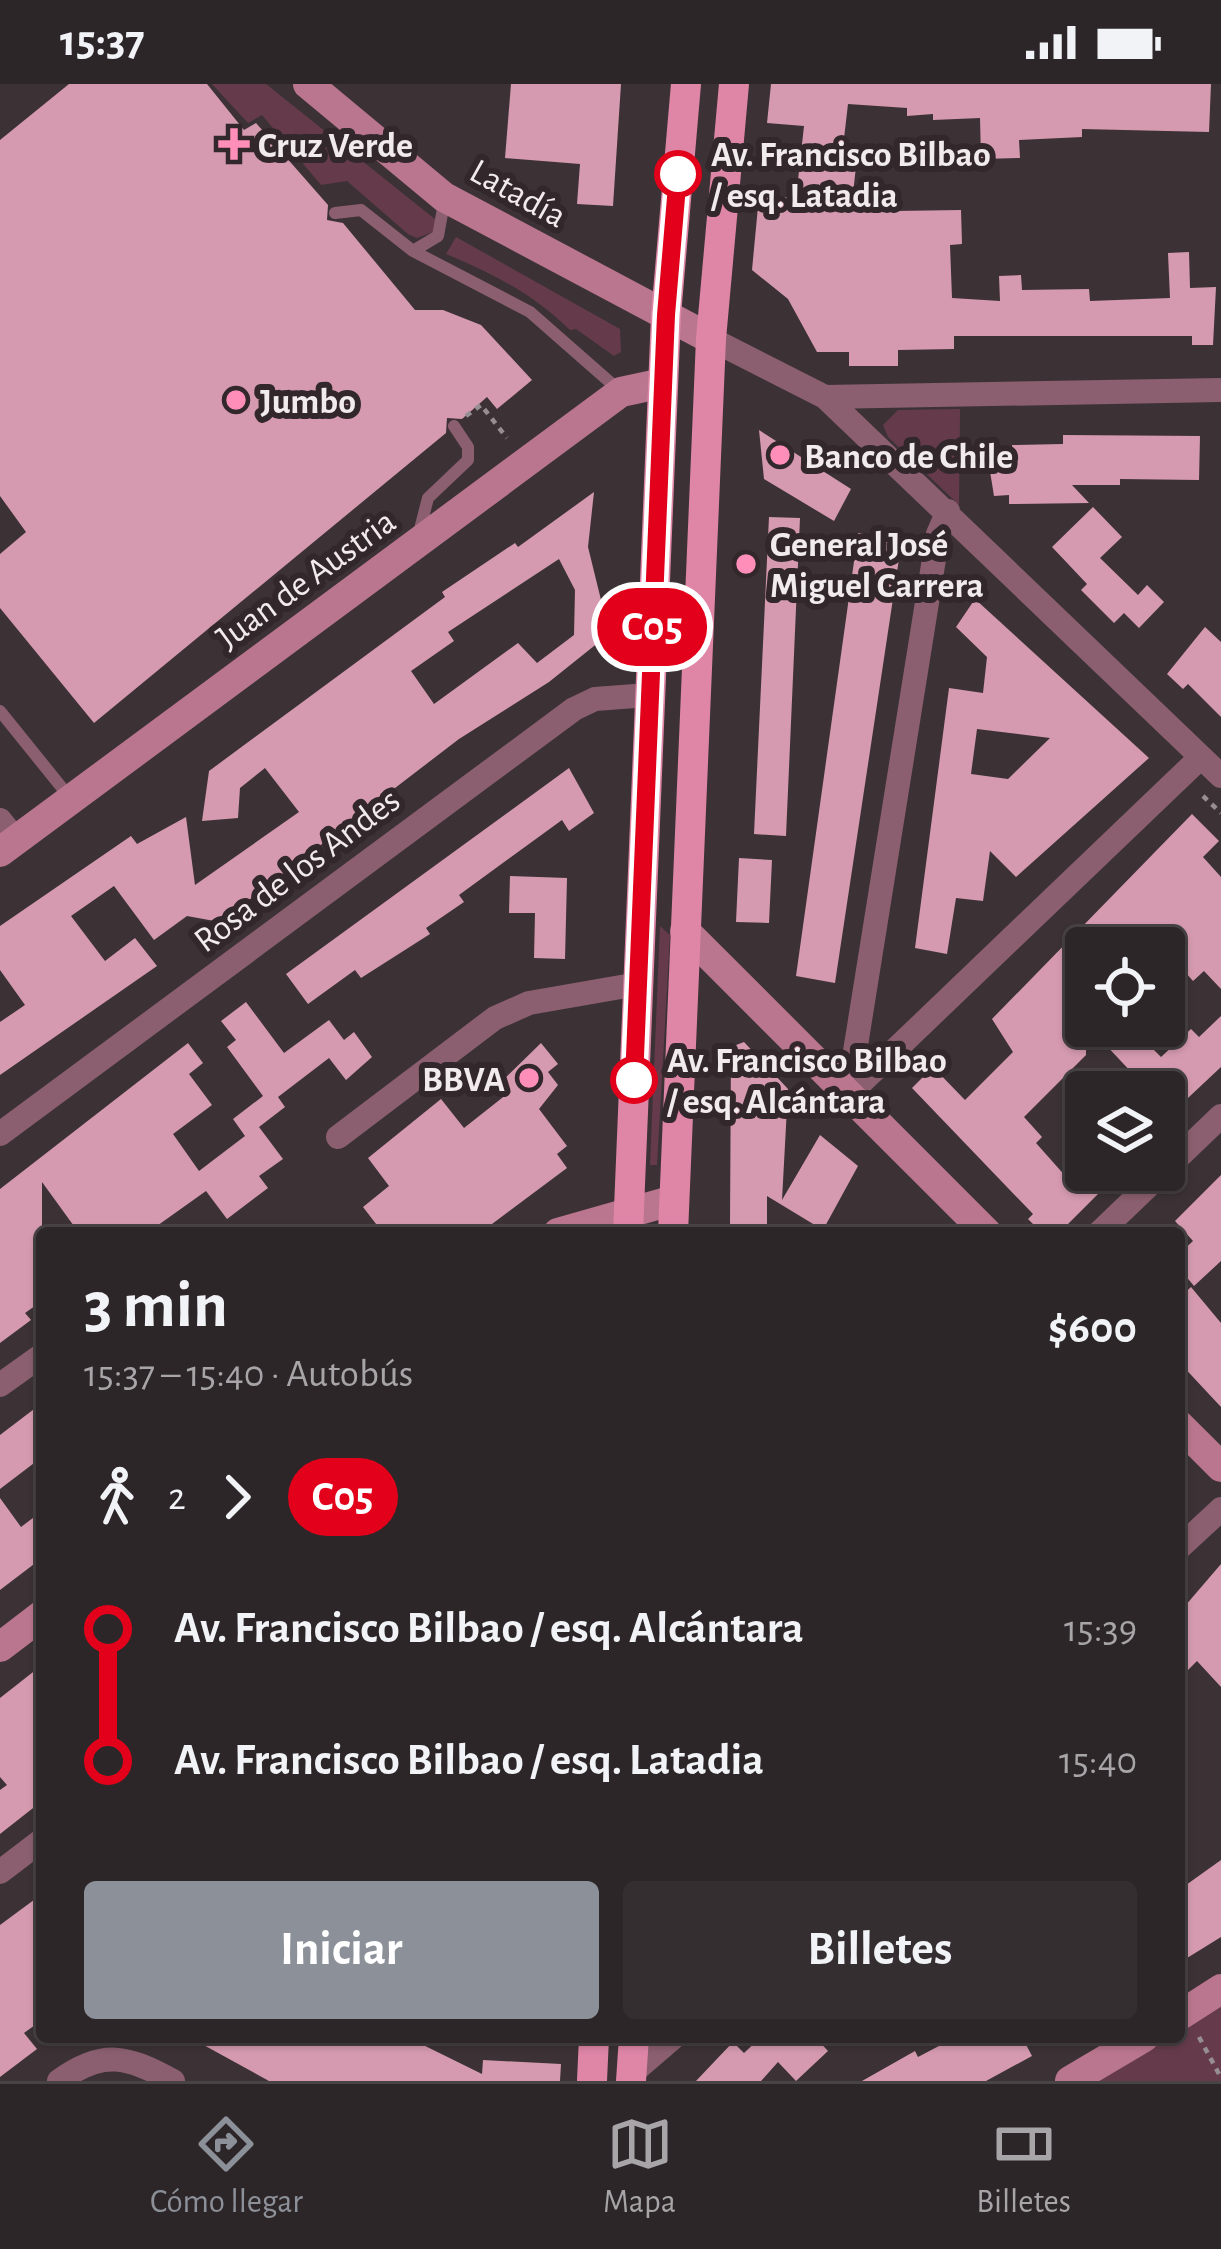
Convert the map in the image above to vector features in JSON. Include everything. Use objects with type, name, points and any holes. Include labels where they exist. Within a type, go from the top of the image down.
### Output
[{"type":"main road","points":[[629,1222],[666,315],[686,84]]},
{"type":"main road","points":[[673,1227],[710,339],[734,84]]},
{"type":"main road","points":[[663,383],[684,398],[706,440]]},
{"type":"main road","points":[[644,870],[685,931]]},
{"type":"main road","points":[[592,2081],[594,2043]]},
{"type":"main road","points":[[631,2077],[634,2043]]},
{"type":"street","name":"Latadía","points":[[308,84],[444,197],[710,339]]},
{"type":"street","points":[[710,339],[825,397],[1221,776]]},
{"type":"street","name":"Juan de Austria","points":[[6,837],[71,799],[621,392],[648,382],[663,383]]},
{"type":"street","points":[[825,397],[1221,390]]},
{"type":"street","points":[[848,1095],[938,534],[948,511]]},
{"type":"street","name":"Rosa de los Andes","points":[[0,1134],[574,709],[595,699],[648,695]]},
{"type":"street","points":[[848,1095],[1202,757]]},
{"type":"street","points":[[685,931],[980,1227]]},
{"type":"street","points":[[338,1138],[495,1018],[530,1003],[638,984]]},
{"type":"street","points":[[1105,1227],[1221,1116]]},
{"type":"street","points":[[597,1227],[629,1222],[674,1200]]},
{"type":"street","points":[[0,1385],[36,1359]]},
{"type":"street","points":[[1185,1431],[1221,1467]]},
{"type":"street","points":[[1185,1543],[1221,1509]]},
{"type":"street","points":[[0,1647],[36,1620]]},
{"type":"street","points":[[0,1872],[36,1845]]},
{"type":"street","points":[[1185,2013],[1221,1989]]},
{"type":"street","points":[[631,2077],[668,2043]]},
{"type":"street","points":[[1070,2081],[1134,2043]]},
{"type":"street","points":[[59,2081],[94,2059],[119,2056],[173,2081]]},
{"type":"lane","points":[[413,251],[438,236],[445,223],[444,197]]},
{"type":"lane","points":[[334,213],[361,210],[413,251],[530,312],[621,392]]},
{"type":"lane","points":[[417,544],[428,498],[468,460],[458,423]]},
{"type":"lane","points":[[0,711],[71,799]]},
{"type":"path","points":[[458,423],[481,405],[507,438]]},
{"type":"path","points":[[1195,788],[1221,813]]},
{"type":"path","points":[[1185,2017],[1220,2074],[1211,2081]]},
{"type":"shaded area","points":[[212,84],[266,84],[436,220],[433,232],[417,238],[408,234],[347,181],[321,185],[262,115],[248,123]]},
{"type":"shaded area","points":[[456,237],[620,329],[621,352],[614,356],[512,286],[446,254]]},
{"type":"shaded area","points":[[960,409],[959,505],[888,437],[883,425],[898,410]]},
{"type":"shaded area","points":[[660,926],[670,935],[657,1165],[650,1165]]},
{"type":"shaded area","points":[[1221,2002],[1221,2081],[1090,2081],[1151,2043],[1185,2043],[1185,2023]]},
{"type":"building","name":"Jumbo","points":[[69,84],[207,84],[244,130],[256,123],[328,205],[327,220],[343,223],[415,310],[443,310],[481,325],[532,380],[497,409],[487,397],[462,419],[447,418],[446,433],[94,723],[0,608],[0,554],[26,532],[0,496],[0,140]]},
{"type":"building","points":[[511,84],[621,84],[613,206],[577,204],[580,164],[505,158]]},
{"type":"building","points":[[771,84],[1211,84],[1209,132],[1082,129],[1082,137],[1019,140],[1020,158],[981,159],[980,118],[933,120],[933,114],[907,116],[907,108],[848,104],[843,147],[858,148],[852,203],[894,206],[894,211],[961,210],[962,244],[950,245],[952,298],[1000,301],[999,276],[1021,275],[1022,290],[1089,289],[1090,301],[1170,298],[1168,253],[1189,252],[1190,288],[1216,287],[1213,345],[1192,345],[1192,336],[954,336],[954,349],[898,350],[898,366],[849,366],[849,352],[817,352],[788,299],[752,270],[759,196],[796,198],[804,126],[767,123]]},
{"type":"building","name":"Banco de Chile","points":[[759,430],[851,489],[834,521],[764,479]]},
{"type":"building","points":[[1063,435],[1200,436],[1199,480],[1120,479],[1120,485],[1072,485],[1089,503],[1009,504],[1009,495],[994,496],[988,459],[1013,458],[1012,445],[1063,444]]},
{"type":"building","points":[[594,492],[588,547],[602,604],[599,642],[549,682],[459,739],[220,922],[187,916],[154,940],[114,886],[71,916],[105,961],[135,938],[157,966],[0,1075],[0,1022],[25,1005],[0,970],[0,926],[131,836],[137,844],[186,817],[195,885],[299,812],[265,768],[240,788],[238,818],[202,821],[209,771],[445,597],[442,592],[515,543],[518,547]],"holes":[[[559,559],[575,590],[574,635],[537,663],[518,643],[434,704],[411,671],[454,641],[448,632]]]},
{"type":"building","points":[[1093,507],[1122,537],[1100,558],[1138,595],[1147,585],[1164,602],[1139,628],[1124,613],[1114,623],[1081,590],[1087,584],[1052,547]]},
{"type":"building","points":[[769,517],[800,518],[786,836],[754,834]]},
{"type":"building","points":[[858,533],[902,539],[835,983],[796,976]]},
{"type":"building","points":[[975,599],[1149,758],[1016,877],[990,851],[983,901],[956,898],[947,954],[915,948],[949,688],[983,693],[987,657],[956,627]],"holes":[[[977,729],[1050,738],[1008,779],[971,774]]]},
{"type":"building","points":[[1205,627],[1221,642],[1221,717],[1188,684],[1183,689],[1167,674]]},
{"type":"building","points":[[569,768],[594,813],[569,831],[562,820],[459,895],[464,902],[426,928],[430,934],[361,978],[355,970],[308,1004],[286,974]]},
{"type":"building","points":[[1192,814],[1219,841],[1203,857],[1221,877],[1221,989],[1204,971],[1193,981],[1185,972],[1185,927],[1082,927]]},
{"type":"building","points":[[739,858],[772,860],[769,923],[736,922]]},
{"type":"building","points":[[510,876],[567,878],[565,959],[534,958],[535,913],[509,913]]},
{"type":"building","points":[[1065,944],[1065,1047],[1086,1047],[1086,1055],[1024,1117],[1042,1137],[1036,1143],[1065,1176],[1065,1191],[1101,1191],[1065,1227],[1036,1227],[1028,1219],[1033,1214],[912,1088],[933,1067],[965,1100],[1013,1052],[992,1019]]},
{"type":"building","points":[[246,1002],[284,1053],[329,1020],[344,1040],[354,1032],[372,1057],[346,1080],[329,1058],[278,1097],[285,1107],[259,1127],[283,1159],[259,1176],[268,1188],[227,1219],[206,1191],[155,1227],[75,1227],[42,1182],[42,1227],[36,1227],[36,1305],[25,1313],[31,1320],[0,1343],[0,1189],[188,1043],[203,1063],[189,1074],[212,1105],[173,1134],[199,1171],[245,1136],[233,1119],[263,1096],[227,1047],[236,1040],[221,1021]]},
{"type":"building","points":[[1221,1016],[1221,1067],[1185,1101],[1185,1071],[1130,1071],[1108,1047],[1151,1047],[1161,1057],[1172,1047],[1185,1047],[1185,1035],[1191,1029],[1199,1037]]},
{"type":"building","points":[[744,1042],[788,1089],[782,1200],[820,1135],[858,1166],[825,1227],[767,1196],[767,1226],[730,1225],[731,1047]]},
{"type":"building","points":[[541,1043],[558,1064],[548,1072],[558,1085],[539,1109],[567,1146],[557,1154],[567,1168],[488,1227],[378,1227],[363,1207],[389,1186],[368,1158],[441,1099],[464,1128],[507,1094],[499,1084]]},
{"type":"building","points":[[1221,1175],[1221,1261],[1194,1286],[1185,1275],[1185,1248],[1193,1241],[1175,1221]]},
{"type":"building","points":[[1191,1287],[1221,1323],[1221,1407],[1185,1368],[1185,1292]]},
{"type":"building","points":[[36,1408],[36,1462],[0,1489],[0,1435]]},
{"type":"building","points":[[0,1498],[21,1527],[36,1516],[36,1563],[0,1590]]},
{"type":"building","points":[[1221,1564],[1221,1687],[1197,1661],[1185,1673],[1185,1606]]},
{"type":"building","points":[[36,1670],[36,1806],[0,1834],[0,1790],[7,1785],[0,1777],[0,1698]]},
{"type":"building","points":[[1221,1860],[1221,1937],[1185,1959],[1185,1886]]},
{"type":"building","points":[[36,1898],[36,2024],[24,2033],[37,2049],[0,2077],[0,1925]]},
{"type":"building","points":[[200,2043],[419,2043],[482,2074],[483,2060],[561,2064],[560,2081],[269,2081]]},
{"type":"building","points":[[732,2043],[744,2053],[755,2043],[821,2043],[828,2051],[796,2081],[778,2062],[761,2081],[696,2081]]},
{"type":"building","points":[[945,2043],[1025,2043],[1032,2056],[986,2081],[862,2081],[915,2051],[918,2057]]},
{"type":"bus line","name":"C05","points":[[634,1080],[666,315],[678,174]]},
{"type":"place","name":"Cruz Verde","points":[[234,144]]},
{"type":"place","name":"Av. Francisco Bilbao / esq. Latadia","points":[[678,174]]},
{"type":"place","name":"Jumbo","points":[[236,400]]},
{"type":"place","name":"Banco de Chile","points":[[780,455]]},
{"type":"place","name":"General José Miguel Carrera","points":[[746,564]]},
{"type":"place","name":"BBVA","points":[[529,1078]]},
{"type":"place","name":"Av. Francisco Bilbao / esq. Alcántara","points":[[634,1080]]}]
